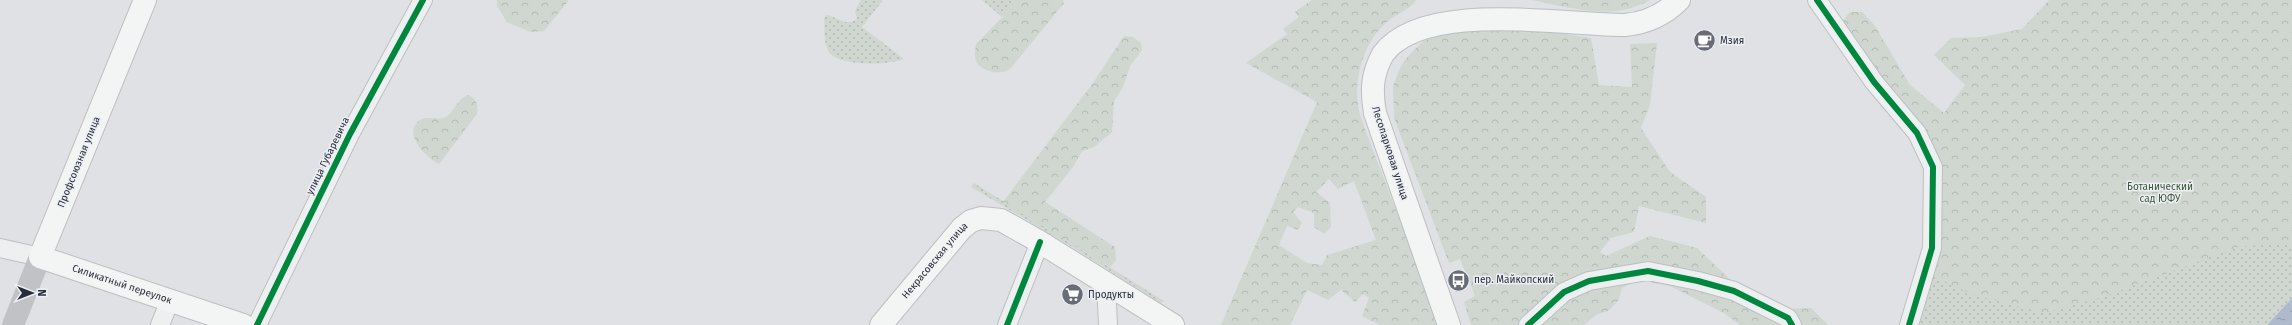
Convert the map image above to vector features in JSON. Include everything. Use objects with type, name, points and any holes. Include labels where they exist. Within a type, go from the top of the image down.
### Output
[{"type":"main road","name":"Профсоюзная улица","points":[[13,325],[145,0]]},
{"type":"main road","name":"Лесопарковая улица","points":[[1449,325],[1375,112],[1372,86],[1374,73],[1391,42],[1412,26],[1448,15],[1503,12],[1625,25],[1636,24],[1657,17],[1679,0]]},
{"type":"main road","name":"Некрасовская улица","points":[[881,325],[962,228],[971,221],[980,218],[1001,220],[1040,242]]},
{"type":"main road","points":[[1040,242],[1173,325]]},
{"type":"main road","name":"Силикатный переулок","points":[[40,257],[243,325]]},
{"type":"street","name":"улица Губаревича","points":[[257,325],[350,134],[424,0]]},
{"type":"street","points":[[1817,0],[1874,82],[1917,133],[1933,167],[1932,248],[1909,325]]},
{"type":"street","points":[[1007,325],[1040,242]]},
{"type":"street","name":"Силикатный переулок","points":[[0,248],[40,257]]},
{"type":"street","points":[[1528,325],[1564,292],[1589,281],[1648,271],[1698,280],[1734,291],[1788,318],[1792,325]]},
{"type":"street","points":[[1106,283],[1108,325]]},
{"type":"street","points":[[160,325],[170,300]]},
{"type":"green space","points":[[497,0],[569,0],[544,31],[531,32],[507,22],[497,6]]},
{"type":"green space","points":[[861,0],[883,0],[862,27],[904,59],[888,63],[854,62],[835,57],[829,52],[825,40],[824,18],[826,15],[845,22],[853,21],[857,19],[855,11]]},
{"type":"green space","points":[[982,0],[1019,0],[1002,17]]},
{"type":"green space","points":[[1019,0],[1063,0],[1064,3],[1011,68],[1003,72],[988,71],[980,66],[976,61],[976,44]]},
{"type":"green space","points":[[1312,0],[1416,0],[1410,7],[1387,22],[1372,39],[1362,60],[1359,71],[1357,94],[1359,112],[1366,132],[1440,325],[1380,325],[1362,316],[1369,298],[1363,294],[1355,302],[1341,290],[1328,300],[1307,290],[1290,325],[1221,325],[1317,102],[1246,63],[1287,34],[1283,29],[1299,17],[1295,12]],"holes":[[[1329,179],[1338,189],[1354,181],[1376,240],[1327,255],[1322,265],[1307,263],[1279,245],[1287,226],[1298,230],[1302,223],[1293,212],[1298,207],[1314,213],[1314,227],[1324,234],[1331,227],[1330,203],[1316,192]]]},
{"type":"green space","points":[[1532,0],[1650,0],[1622,10],[1592,11]]},
{"type":"green space","name":"Ботанический сад ЮФУ","points":[[2049,0],[2292,0],[2292,243],[2238,247],[2105,296],[2045,313],[1975,295],[1953,286],[1937,276],[1932,265],[1936,166],[1840,24],[1850,12],[1862,12],[1875,26],[1910,85],[1944,113],[1965,85],[1934,55],[1951,38],[1982,37],[2022,29]]},
{"type":"green space","name":"Ботанический сад ЮФУ","points":[[2292,0],[2292,298],[2267,325],[1913,325],[1932,265],[1937,276],[1954,286]]},
{"type":"green space","points":[[1533,29],[1591,38],[1599,85],[1632,87],[1630,44],[1657,43],[1650,105],[1641,128],[1670,172],[1706,197],[1706,223],[1639,206],[1634,232],[1611,238],[1600,252],[1606,256],[1650,236],[1697,248],[1740,289],[1782,309],[1811,308],[1828,325],[1740,325],[1724,313],[1670,286],[1644,281],[1633,282],[1622,288],[1618,301],[1608,311],[1596,315],[1584,325],[1471,325],[1464,302],[1475,296],[1460,259],[1449,263],[1394,118],[1393,86],[1404,61],[1413,51],[1424,41],[1445,30]]},
{"type":"green space","points":[[1124,36],[1133,37],[1141,43],[1142,50],[1130,66],[1123,87],[1114,101],[1112,132],[1094,147],[1082,151],[1073,167],[1045,202],[1115,247],[1116,260],[1110,267],[1003,202],[1093,83]]},
{"type":"green space","points":[[469,95],[476,103],[477,114],[439,164],[428,156],[418,145],[414,138],[413,132],[415,125],[420,120],[426,118],[444,118],[453,111],[459,101]]},
{"type":"green space","points":[[974,183],[1164,301],[1161,303],[1064,242],[971,187]]},
{"type":"water","points":[[2292,298],[2292,325],[2267,325]]},
{"type":"cycle path","points":[[257,325],[350,134],[423,0]]},
{"type":"cycle path","points":[[1817,0],[1874,82],[1917,133],[1933,167],[1932,248],[1909,325]]},
{"type":"cycle path","points":[[1007,325],[1040,242]]},
{"type":"cycle path","points":[[1528,325],[1564,292],[1589,281],[1648,271],[1698,281],[1734,291],[1788,318],[1792,325]]},
{"type":"place","name":"Мзия","points":[[1705,41]]},
{"type":"place","name":"пер. Майкопский","points":[[1459,280]]},
{"type":"place","name":"Продукты","points":[[1073,295]]}]
